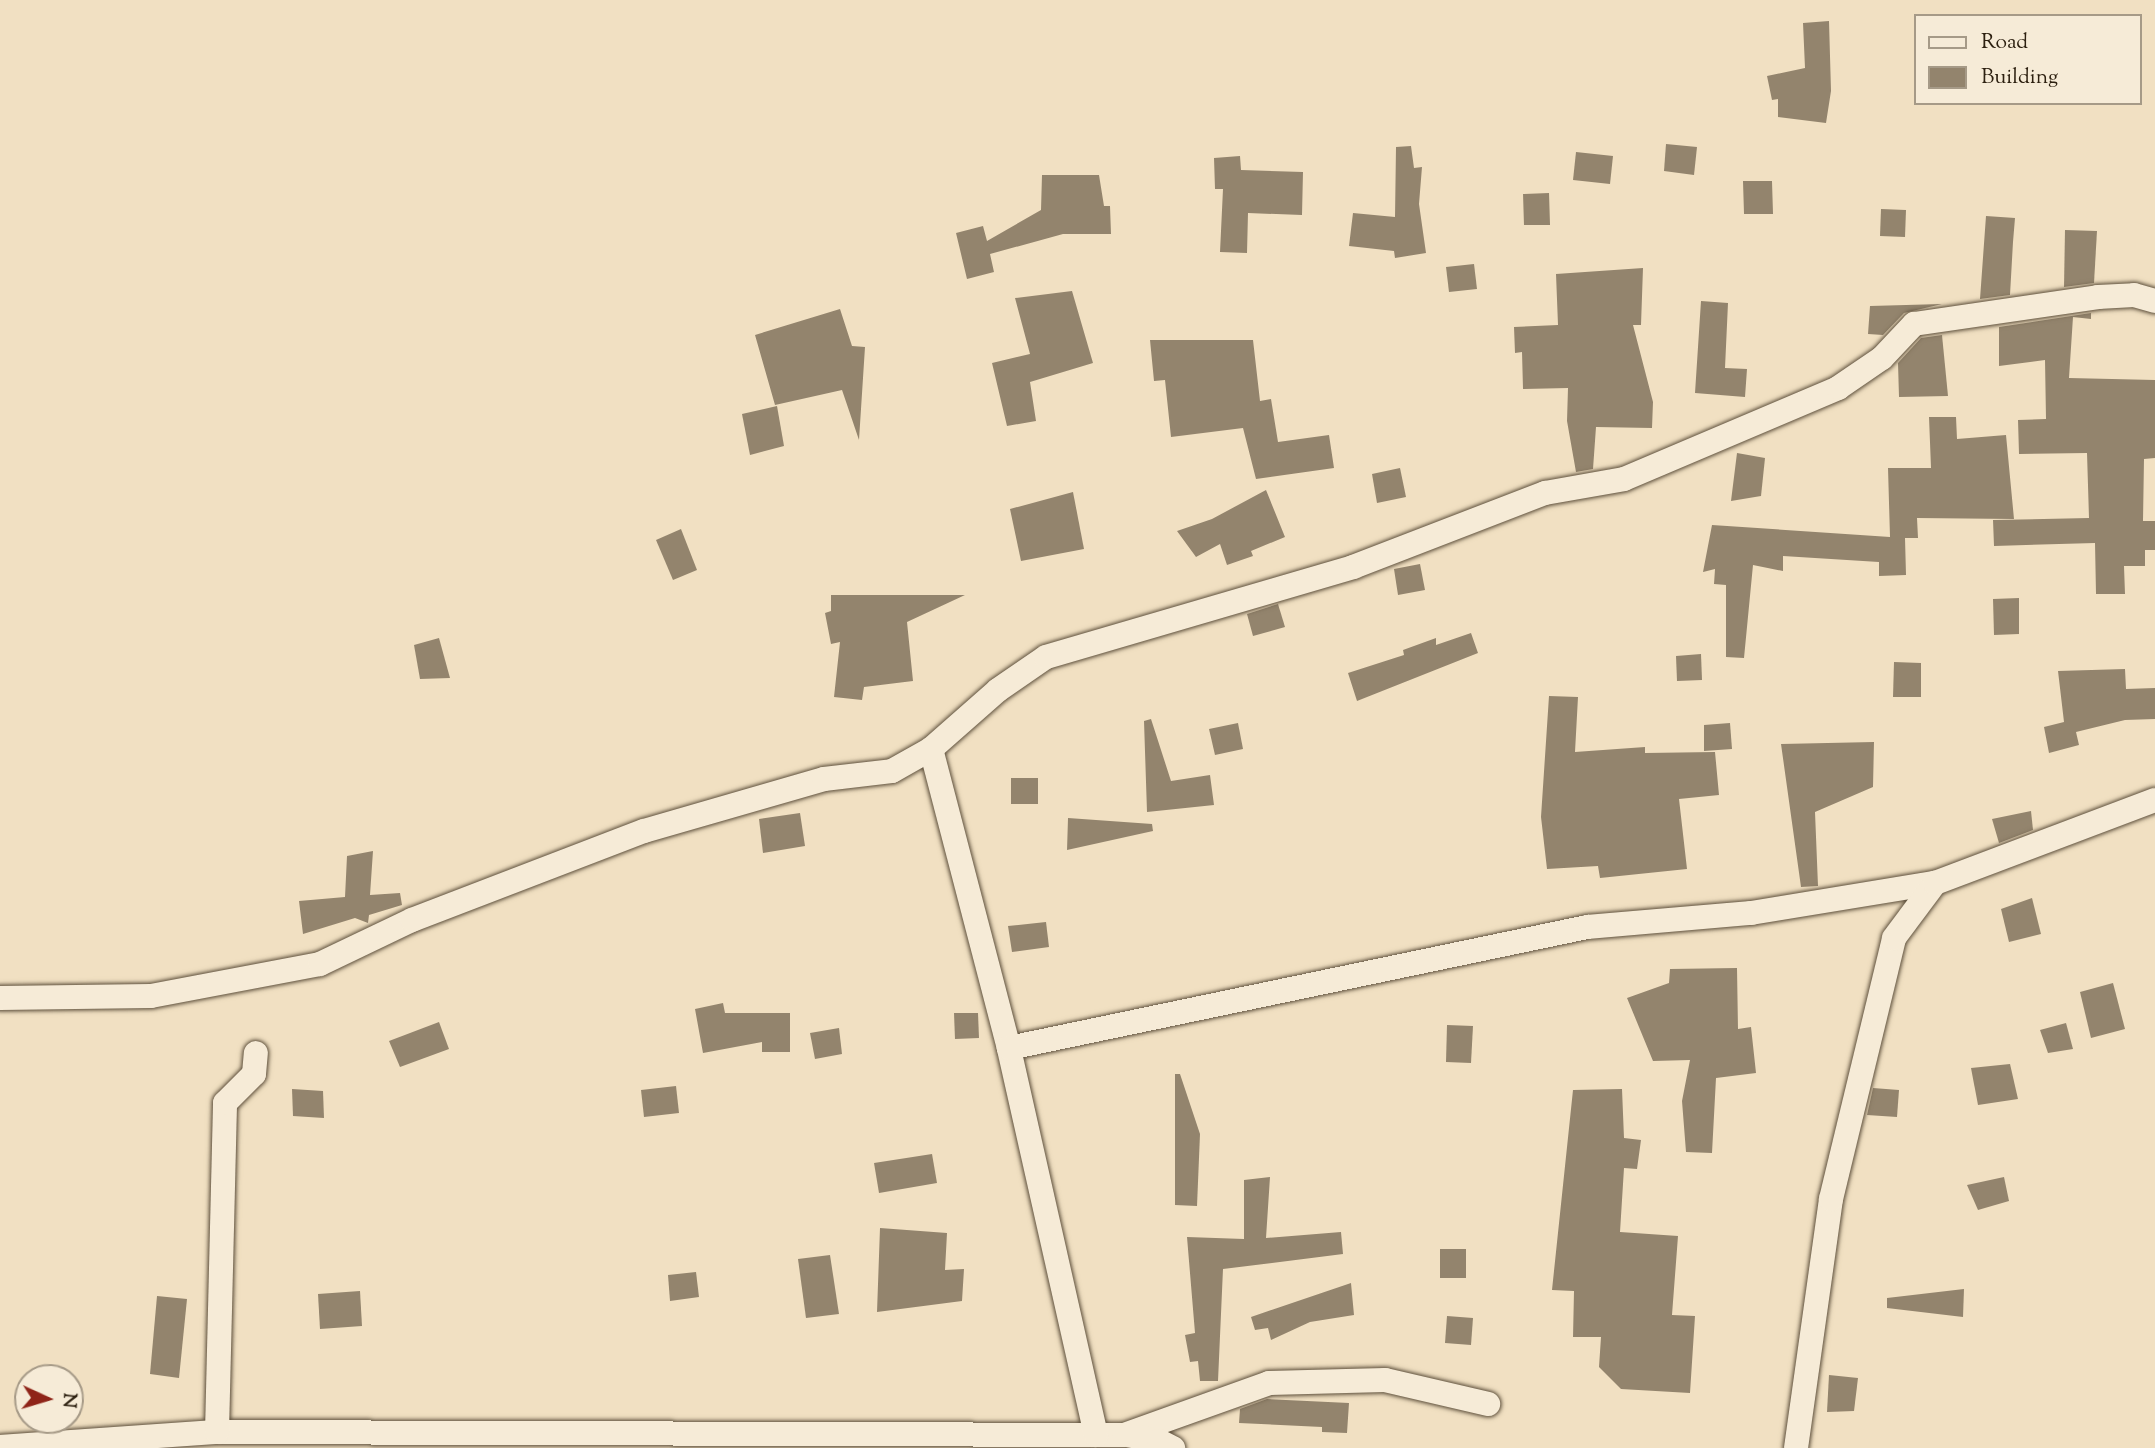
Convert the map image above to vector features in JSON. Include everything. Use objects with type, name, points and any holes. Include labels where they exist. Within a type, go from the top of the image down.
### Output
[{"type":"street","points":[[0,998],[151,996],[320,964],[412,920],[644,831],[824,779],[892,771],[931,749],[998,690],[1046,657],[1353,568],[1545,493],[1623,479],[1838,388],[1882,358],[1914,324],[2098,297],[2134,295],[2155,301]]},
{"type":"street","points":[[931,749],[1009,1048],[1096,1435]]},
{"type":"street","points":[[1009,1048],[1587,927],[1751,913],[1935,883],[2155,800]]},
{"type":"street","points":[[1796,1448],[1831,1199],[1894,938],[1935,883]]},
{"type":"street","points":[[217,1432],[225,1103],[254,1074],[256,1053]]},
{"type":"street","points":[[1124,1435],[1269,1383],[1385,1380],[1488,1404]]},
{"type":"street","points":[[0,1447],[217,1432],[1052,1443],[1096,1435],[1124,1435],[1159,1441],[1173,1448]]},
{"type":"building","points":[[1829,21],[1831,91],[1826,123],[1778,117],[1778,99],[1772,100],[1767,76],[1805,68],[1803,23]]},
{"type":"building","points":[[1666,144],[1697,147],[1694,175],[1664,171]]},
{"type":"building","points":[[1411,146],[1414,168],[1422,167],[1419,204],[1426,253],[1395,258],[1394,251],[1349,246],[1353,213],[1395,217],[1396,147]]},
{"type":"building","points":[[1576,152],[1613,156],[1610,184],[1573,180]]},
{"type":"building","points":[[1240,156],[1241,170],[1303,172],[1302,215],[1248,213],[1247,253],[1220,252],[1223,189],[1215,189],[1214,158]]},
{"type":"building","points":[[1042,175],[1099,175],[1104,206],[1110,206],[1111,234],[1063,234],[990,254],[994,272],[967,279],[956,233],[983,226],[987,241],[1041,210]]},
{"type":"building","points":[[1743,181],[1772,181],[1773,214],[1744,214]]},
{"type":"building","points":[[1549,193],[1550,225],[1524,225],[1523,194]]},
{"type":"building","points":[[1881,209],[1906,210],[1905,237],[1880,236]]},
{"type":"building","points":[[1986,216],[2015,218],[2010,295],[1980,299]]},
{"type":"building","points":[[2065,230],[2097,231],[2094,283],[2064,287]]},
{"type":"building","points":[[1474,264],[1477,289],[1449,292],[1446,267]]},
{"type":"building","points":[[1643,268],[1641,325],[1633,325],[1653,402],[1652,428],[1596,427],[1593,469],[1576,472],[1567,421],[1568,388],[1523,389],[1522,352],[1515,353],[1514,327],[1558,325],[1556,274]]},
{"type":"building","points":[[1072,291],[1093,363],[1030,382],[1036,421],[1007,426],[992,363],[1030,354],[1015,298]]},
{"type":"building","points":[[1701,301],[1728,303],[1725,368],[1747,369],[1745,397],[1695,393]]},
{"type":"building","points":[[1942,304],[1904,313],[1883,335],[1868,334],[1870,306]]},
{"type":"building","points":[[840,309],[852,346],[865,347],[859,440],[842,390],[775,405],[755,335]]},
{"type":"building","points":[[2091,313],[2091,319],[2073,317],[2069,378],[2155,380],[2155,458],[2144,459],[2143,521],[2155,521],[2155,550],[2145,550],[2145,566],[2124,566],[2125,594],[2096,594],[2095,543],[1994,546],[1993,520],[2089,518],[2087,453],[2019,454],[2018,420],[2046,419],[2045,360],[1999,366],[1999,327]]},
{"type":"building","points":[[1942,335],[1948,396],[1899,397],[1898,363],[1921,338]]},
{"type":"building","points":[[1150,340],[1253,340],[1260,401],[1271,399],[1278,442],[1329,435],[1334,468],[1256,479],[1243,428],[1171,437],[1165,380],[1154,381]]},
{"type":"building","points":[[777,406],[784,446],[750,455],[742,414]]},
{"type":"building","points":[[1929,417],[1956,417],[1957,439],[2006,435],[2014,519],[1917,518],[1918,538],[1905,538],[1906,575],[1879,576],[1879,562],[1783,556],[1783,571],[1753,565],[1744,658],[1726,657],[1726,585],[1714,584],[1715,569],[1703,572],[1712,525],[1890,537],[1888,468],[1931,468]]},
{"type":"building","points":[[1737,453],[1765,458],[1761,496],[1731,501]]},
{"type":"building","points":[[1400,468],[1406,497],[1377,503],[1372,474]]},
{"type":"building","points":[[1266,490],[1285,537],[1251,551],[1253,556],[1227,565],[1220,544],[1196,557],[1177,531],[1212,519]]},
{"type":"building","points":[[1073,492],[1084,549],[1021,561],[1010,509]]},
{"type":"building","points":[[681,529],[697,570],[673,580],[656,540]]},
{"type":"building","points":[[1420,564],[1425,590],[1398,595],[1394,569]]},
{"type":"building","points":[[831,595],[965,595],[907,622],[913,681],[864,687],[862,700],[834,697],[840,642],[831,644],[825,613],[831,611]]},
{"type":"building","points":[[2019,598],[2019,634],[1994,635],[1993,599]]},
{"type":"building","points":[[1278,604],[1285,627],[1253,636],[1247,614]]},
{"type":"building","points":[[1471,633],[1478,653],[1357,701],[1348,673],[1404,655],[1403,650],[1436,638],[1436,645]]},
{"type":"building","points":[[439,638],[450,678],[420,679],[414,645]]},
{"type":"building","points":[[1701,654],[1702,680],[1677,681],[1676,656]]},
{"type":"building","points":[[1894,662],[1921,663],[1921,697],[1893,697]]},
{"type":"building","points":[[2125,669],[2126,689],[2155,688],[2155,719],[2125,720],[2076,732],[2079,745],[2049,753],[2044,727],[2064,722],[2058,671]]},
{"type":"building","points":[[1549,696],[1578,697],[1575,752],[1645,747],[1645,753],[1715,752],[1719,795],[1679,799],[1687,869],[1600,878],[1598,866],[1547,869],[1541,817]]},
{"type":"building","points":[[1151,719],[1171,781],[1210,775],[1214,805],[1147,812],[1144,721]]},
{"type":"building","points":[[1238,723],[1243,749],[1215,755],[1209,729]]},
{"type":"building","points":[[1730,723],[1732,749],[1704,751],[1704,725]]},
{"type":"building","points":[[1874,742],[1873,787],[1815,812],[1818,886],[1801,887],[1781,744]]},
{"type":"building","points":[[1011,778],[1038,778],[1038,804],[1011,804]]},
{"type":"building","points":[[2031,811],[2033,830],[1999,843],[1992,819]]},
{"type":"building","points":[[800,813],[805,846],[763,853],[759,819]]},
{"type":"building","points":[[1068,818],[1152,824],[1153,831],[1067,850]]},
{"type":"building","points":[[373,851],[370,895],[400,893],[402,905],[369,915],[368,923],[355,918],[303,934],[299,901],[345,897],[347,856]]},
{"type":"building","points":[[2032,898],[2041,934],[2009,942],[2001,909]]},
{"type":"building","points":[[1046,922],[1049,947],[1012,952],[1008,926]]},
{"type":"building","points":[[1737,968],[1738,1029],[1751,1027],[1756,1073],[1716,1078],[1712,1153],[1686,1152],[1682,1101],[1690,1060],[1653,1061],[1627,998],[1669,983],[1670,969]]},
{"type":"building","points":[[2113,983],[2125,1029],[2091,1038],[2080,992]]},
{"type":"building","points":[[723,1003],[725,1013],[790,1013],[790,1052],[762,1052],[762,1042],[703,1053],[695,1009]]},
{"type":"building","points":[[954,1013],[978,1013],[979,1038],[955,1039]]},
{"type":"building","points":[[439,1022],[449,1049],[400,1067],[389,1041]]},
{"type":"building","points":[[2066,1023],[2073,1049],[2048,1053],[2040,1030]]},
{"type":"building","points":[[1447,1025],[1473,1026],[1471,1063],[1446,1062]]},
{"type":"building","points":[[839,1028],[842,1054],[815,1059],[810,1033]]},
{"type":"building","points":[[2010,1064],[2018,1099],[1978,1105],[1971,1068]]},
{"type":"building","points":[[1175,1074],[1180,1074],[1200,1134],[1197,1206],[1175,1205]]},
{"type":"building","points":[[676,1086],[679,1113],[644,1117],[641,1090]]},
{"type":"building","points":[[1873,1088],[1899,1090],[1897,1117],[1867,1115]]},
{"type":"building","points":[[292,1089],[323,1091],[324,1118],[293,1116]]},
{"type":"building","points":[[1622,1089],[1624,1138],[1641,1140],[1637,1169],[1624,1168],[1620,1232],[1678,1236],[1672,1315],[1695,1316],[1690,1393],[1621,1389],[1599,1367],[1601,1337],[1573,1337],[1574,1291],[1552,1290],[1573,1090]]},
{"type":"building","points":[[932,1154],[937,1183],[879,1193],[874,1163]]},
{"type":"building","points":[[1270,1177],[1266,1238],[1341,1232],[1343,1254],[1223,1269],[1218,1381],[1200,1381],[1198,1361],[1190,1362],[1185,1335],[1195,1333],[1187,1237],[1244,1239],[1244,1180]]},
{"type":"building","points":[[2004,1177],[2009,1201],[1978,1210],[1967,1185]]},
{"type":"building","points":[[880,1228],[947,1233],[945,1270],[964,1269],[962,1301],[877,1312]]},
{"type":"building","points":[[1440,1249],[1466,1249],[1466,1278],[1440,1278]]},
{"type":"building","points":[[830,1255],[839,1314],[806,1318],[798,1259]]},
{"type":"building","points":[[696,1272],[699,1297],[670,1301],[668,1275]]},
{"type":"building","points":[[1351,1283],[1354,1315],[1310,1322],[1271,1340],[1268,1328],[1255,1330],[1251,1317]]},
{"type":"building","points":[[1964,1289],[1963,1317],[1887,1308],[1887,1298]]},
{"type":"building","points":[[360,1291],[362,1326],[320,1329],[318,1294]]},
{"type":"building","points":[[157,1296],[187,1299],[179,1378],[150,1374]]},
{"type":"building","points":[[1447,1316],[1473,1318],[1471,1345],[1445,1343]]},
{"type":"building","points":[[1829,1375],[1858,1378],[1854,1411],[1827,1412]]},
{"type":"building","points":[[1267,1399],[1349,1403],[1347,1433],[1322,1432],[1322,1427],[1239,1423],[1240,1409]]}]
